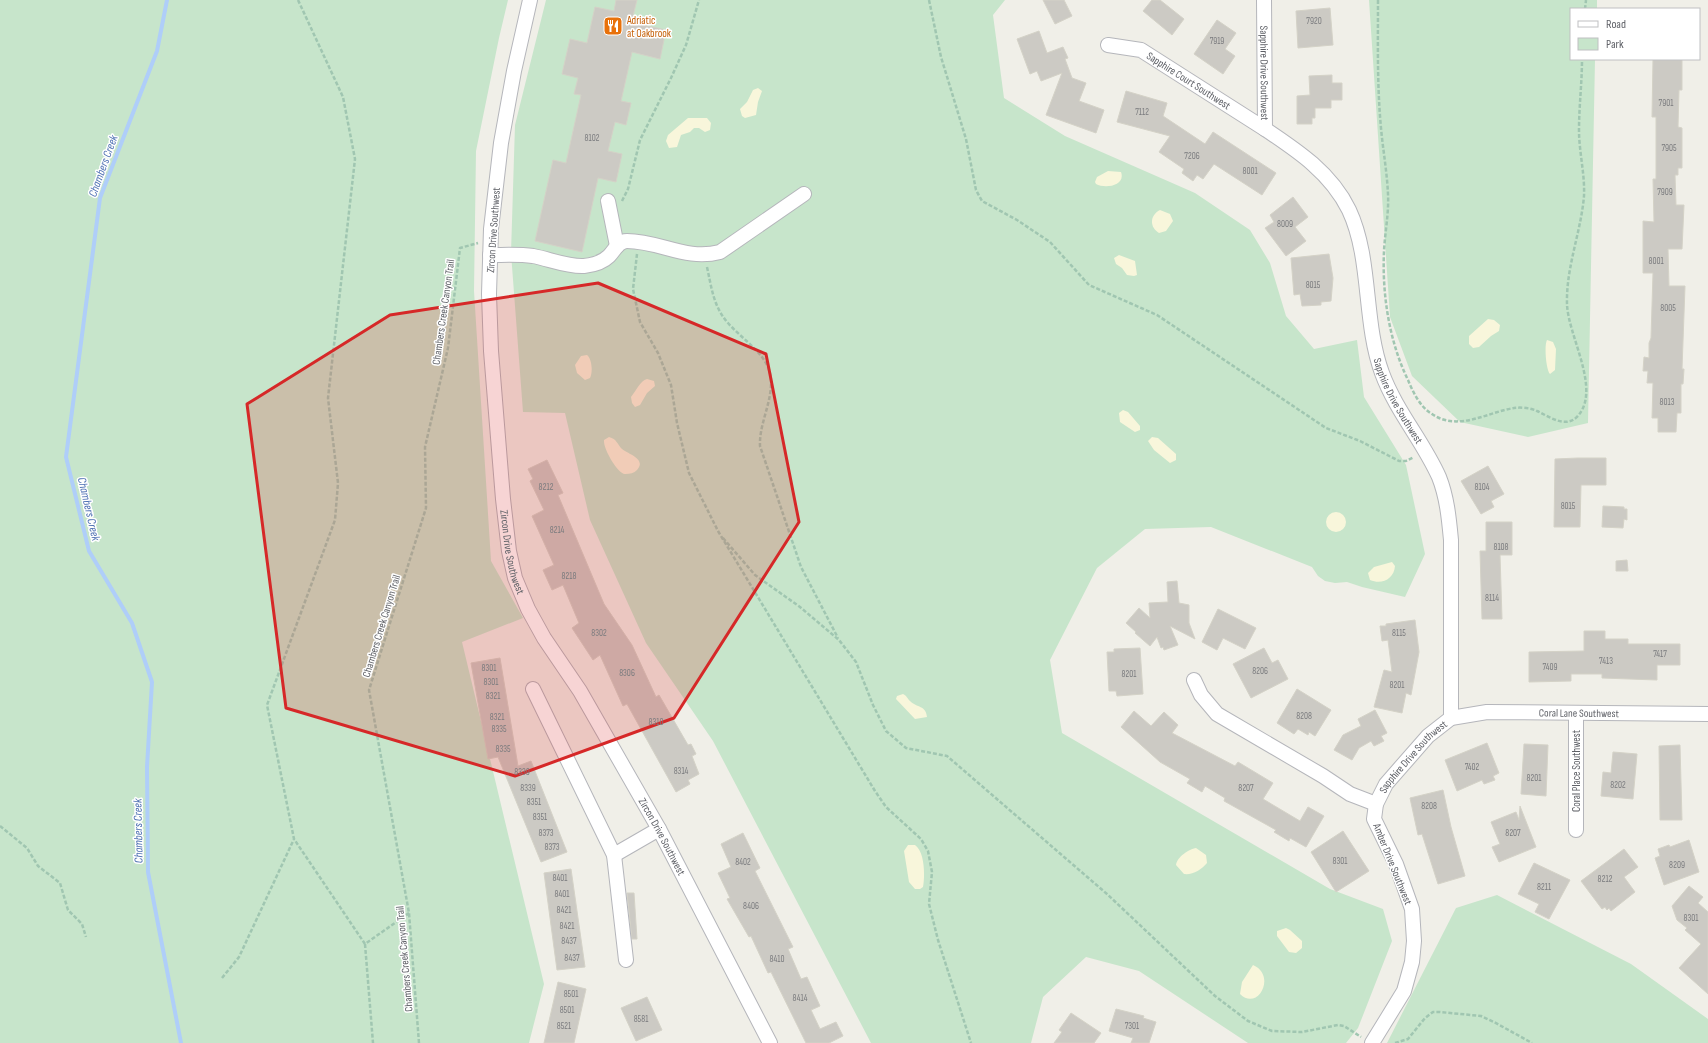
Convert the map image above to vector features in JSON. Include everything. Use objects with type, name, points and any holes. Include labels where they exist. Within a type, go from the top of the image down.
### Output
[{"type":"street","name":"Zircon Drive Southwest","points":[[530,0],[506,110],[490,255],[489,294],[491,351],[503,499],[509,552],[515,578],[524,602],[544,638],[580,691],[659,829],[770,1043]]},
{"type":"street","name":"Sapphire Drive Southwest","points":[[1264,0],[1265,129],[1303,155],[1320,169],[1349,210],[1357,231],[1361,249],[1371,336],[1382,373],[1401,412],[1424,449],[1440,479],[1448,518],[1451,540],[1451,718],[1423,742],[1386,784],[1376,804]]},
{"type":"street","name":"Sapphire Court Southwest","points":[[1108,45],[1141,50],[1265,129]]},
{"type":"street","points":[[490,255],[531,256],[583,266],[598,263],[609,256],[617,246],[625,241],[638,241],[690,255],[704,255],[720,252],[804,194]]},
{"type":"street","points":[[609,206],[617,246]]},
{"type":"street","points":[[1194,680],[1201,695],[1217,714],[1323,776],[1350,794],[1376,804]]},
{"type":"street","points":[[533,689],[614,855],[626,960]]},
{"type":"street","name":"Coral Lane Southwest","points":[[1451,718],[1487,712],[1708,714]]},
{"type":"street","name":"Coral Place Southwest","points":[[1576,713],[1576,830]]},
{"type":"street","name":"Amber Drive Southwest","points":[[1373,1042],[1404,991],[1412,962],[1414,941],[1412,909],[1398,870],[1374,818],[1376,804]]},
{"type":"street","points":[[614,855],[659,829]]},
{"type":"path","points":[[298,0],[343,97],[355,159],[328,398],[338,483],[335,520],[267,705],[294,839],[365,944],[373,1043]]},
{"type":"path","points":[[609,206],[622,202],[628,189],[640,140],[672,78],[686,46],[699,0]]},
{"type":"path","points":[[929,0],[941,57],[966,139],[976,190],[982,201],[1017,220],[1050,242],[1090,285],[1157,315],[1326,428],[1360,441],[1399,461],[1406,461],[1424,449]]},
{"type":"path","points":[[1378,0],[1378,73],[1388,202],[1384,252],[1387,311],[1400,363],[1413,391],[1423,407],[1433,415],[1448,420],[1476,420],[1518,407],[1536,410],[1553,420],[1561,422],[1576,417],[1582,409],[1585,395],[1584,373],[1570,326],[1567,304],[1568,283],[1584,197],[1579,127],[1582,60]]},
{"type":"path","name":"Chambers Creek Canyon Trail","points":[[419,1043],[410,913],[369,690],[426,508],[425,447],[448,348],[460,248],[491,240]]},
{"type":"path","points":[[638,241],[633,289],[640,322],[658,353],[670,385],[689,473],[718,531],[886,807],[921,839],[928,851],[932,872],[929,904],[938,940],[971,1043]]},
{"type":"path","points":[[704,255],[714,301],[725,318],[765,360],[771,380],[768,404],[760,434],[760,446],[801,567],[839,640],[856,662],[872,705],[886,731],[906,748],[947,756],[1107,894],[1215,996],[1248,1021],[1272,1031],[1302,1032],[1338,1025],[1344,1026],[1373,1042]]},
{"type":"path","points":[[718,531],[755,575],[800,607],[839,640]]},
{"type":"path","points":[[0,826],[27,848],[38,866],[60,883],[68,910],[82,924],[86,937]]},
{"type":"path","points":[[222,978],[239,957],[294,839]]},
{"type":"path","points":[[365,944],[410,913]]},
{"type":"path","points":[[1395,1043],[1408,1039],[1425,1018],[1433,1012],[1440,1012],[1481,1016],[1532,1043]]},
{"type":"highlighted area","points":[[598,283],[766,354],[799,522],[674,718],[515,776],[286,708],[247,404],[390,315]]},
{"type":"green space","points":[[0,0],[508,0],[476,151],[474,291],[491,561],[523,618],[462,642],[544,984],[529,1043],[0,1043]]},
{"type":"green space","points":[[546,0],[1005,0],[993,15],[1004,98],[1065,136],[1195,193],[1250,230],[1270,263],[1286,316],[1314,349],[1357,340],[1364,397],[1406,465],[1425,554],[1405,597],[1347,582],[1335,583],[1325,581],[1318,576],[1312,567],[1211,527],[1145,529],[1097,568],[1050,660],[1062,733],[1330,889],[1383,909],[1392,941],[1358,1028],[1346,1043],[1248,1043],[1139,971],[1086,957],[1043,997],[1031,1043],[871,1043],[713,741],[646,643],[590,520],[565,413],[523,412],[511,253],[515,125]]},
{"type":"green space","points":[[1369,0],[1597,0],[1597,8],[1570,8],[1570,60],[1595,60],[1588,423],[1528,437],[1460,422],[1412,376],[1390,317]]},
{"type":"green space","points":[[1497,895],[1631,964],[1708,1019],[1708,1043],[1387,1043],[1456,908]]},
{"type":"sand","points":[[758,88],[762,91],[758,102],[756,115],[745,118],[742,116],[740,109],[747,102],[753,90]]},
{"type":"sand","points":[[688,118],[707,118],[711,123],[710,130],[705,132],[699,128],[694,128],[690,132],[681,135],[677,147],[669,148],[666,141],[668,135]]},
{"type":"sand","points":[[1108,171],[1121,172],[1122,177],[1118,183],[1109,186],[1096,184],[1095,182],[1097,177]]},
{"type":"sand","points":[[1160,210],[1170,214],[1173,221],[1166,231],[1159,233],[1154,228],[1152,221],[1154,215]]},
{"type":"sand","points":[[1119,255],[1135,261],[1137,275],[1127,275],[1122,268],[1116,264],[1114,258]]},
{"type":"sand","points":[[1488,319],[1494,320],[1500,325],[1499,331],[1479,347],[1473,348],[1469,344],[1469,336]]},
{"type":"sand","points":[[1547,340],[1553,342],[1556,349],[1555,370],[1550,374],[1547,368],[1546,357]]},
{"type":"sand","points":[[587,355],[591,362],[592,372],[590,378],[585,380],[577,373],[575,365],[581,356]]},
{"type":"sand","points":[[647,379],[654,381],[655,386],[647,393],[640,405],[635,407],[632,403],[631,397],[640,384]]},
{"type":"sand","points":[[1123,410],[1128,412],[1140,426],[1140,430],[1135,432],[1120,422],[1119,413]]},
{"type":"sand","points":[[609,437],[615,440],[622,449],[636,457],[640,463],[636,471],[625,474],[618,469],[608,454],[604,444],[604,440]]},
{"type":"sand","points":[[1152,437],[1158,438],[1176,454],[1176,460],[1170,463],[1154,450],[1148,441]]},
{"type":"sand","points":[[1336,512],[1343,515],[1346,522],[1343,529],[1336,532],[1329,529],[1326,522],[1329,515]]},
{"type":"sand","points":[[1392,562],[1395,566],[1394,571],[1387,580],[1379,582],[1370,580],[1368,573],[1374,567]]},
{"type":"sand","points":[[903,694],[910,701],[925,710],[927,717],[915,719],[896,699],[897,696]]},
{"type":"sand","points":[[908,845],[915,845],[921,853],[924,882],[923,887],[920,889],[915,889],[909,882],[904,851]]},
{"type":"sand","points":[[1196,848],[1206,855],[1207,863],[1197,872],[1184,874],[1176,865],[1177,862],[1184,854]]},
{"type":"sand","points":[[1286,928],[1302,941],[1302,948],[1296,953],[1289,952],[1277,936],[1277,931]]},
{"type":"sand","points":[[1253,965],[1260,970],[1264,976],[1264,983],[1262,990],[1258,995],[1253,998],[1247,998],[1240,994],[1242,982]]},
{"type":"building","points":[[616,0],[637,0],[633,16],[640,18],[639,24],[666,30],[660,59],[632,52],[621,101],[631,103],[626,125],[615,122],[608,151],[622,154],[616,182],[598,178],[582,252],[535,241],[553,160],[566,163],[581,95],[574,94],[578,78],[562,74],[570,39],[587,43],[595,7],[614,11]]},
{"type":"building","points":[[1043,0],[1064,0],[1072,16],[1055,24]]},
{"type":"building","points":[[1152,0],[1160,0],[1184,19],[1172,35],[1143,11]]},
{"type":"building","points":[[1330,8],[1333,45],[1298,48],[1296,11]]},
{"type":"building","points":[[1217,20],[1236,33],[1225,49],[1235,56],[1223,74],[1194,54]]},
{"type":"building","points":[[1039,31],[1047,53],[1063,47],[1068,58],[1065,59],[1072,78],[1086,83],[1079,101],[1104,110],[1096,133],[1046,115],[1062,73],[1041,81],[1037,71],[1030,74],[1017,39]]},
{"type":"building","points":[[1653,60],[1682,60],[1682,90],[1679,90],[1678,127],[1682,128],[1682,168],[1678,168],[1678,175],[1675,175],[1676,205],[1684,205],[1682,249],[1668,249],[1669,286],[1685,286],[1682,369],[1684,369],[1683,384],[1681,384],[1681,413],[1677,413],[1676,432],[1658,432],[1658,418],[1652,418],[1653,383],[1647,383],[1648,371],[1643,371],[1644,357],[1649,358],[1649,343],[1651,338],[1653,273],[1643,273],[1643,221],[1654,222],[1653,179],[1656,179],[1656,117],[1652,117]]},
{"type":"building","points":[[1332,75],[1332,83],[1342,83],[1342,100],[1331,100],[1331,108],[1315,108],[1315,118],[1312,118],[1312,124],[1297,124],[1297,96],[1310,95],[1309,76]]},
{"type":"building","points":[[1126,91],[1167,103],[1163,116],[1205,144],[1213,132],[1276,173],[1262,195],[1214,164],[1203,179],[1197,175],[1193,181],[1182,173],[1184,169],[1159,152],[1170,136],[1117,122]]},
{"type":"building","points":[[1293,197],[1308,217],[1295,227],[1306,241],[1286,256],[1265,228],[1274,222],[1270,215]]},
{"type":"building","points":[[1329,254],[1333,278],[1331,301],[1321,302],[1321,305],[1302,306],[1300,294],[1294,295],[1291,258]]},
{"type":"building","points":[[1606,458],[1606,485],[1581,485],[1580,527],[1554,527],[1555,459]]},
{"type":"building","points":[[547,460],[563,493],[558,495],[604,604],[632,645],[656,697],[659,695],[688,745],[691,744],[696,754],[692,756],[699,774],[688,780],[690,784],[676,792],[627,704],[623,706],[600,655],[593,660],[572,628],[579,623],[563,585],[552,590],[543,570],[554,565],[532,516],[544,510],[530,481],[533,479],[528,469]]},
{"type":"building","points":[[1488,466],[1504,494],[1491,501],[1494,507],[1481,514],[1461,481]]},
{"type":"building","points":[[1603,506],[1624,507],[1624,509],[1627,509],[1627,520],[1624,519],[1623,528],[1602,527]]},
{"type":"building","points":[[1486,522],[1512,522],[1512,555],[1500,555],[1502,619],[1482,619],[1480,551],[1486,551]]},
{"type":"building","points":[[1627,560],[1628,571],[1616,571],[1616,561]]},
{"type":"building","points":[[1177,581],[1179,603],[1189,605],[1189,623],[1195,639],[1170,626],[1178,645],[1164,650],[1163,647],[1161,648],[1157,637],[1150,646],[1126,623],[1139,608],[1150,618],[1149,603],[1168,602],[1167,582]]},
{"type":"building","points":[[1218,609],[1256,628],[1245,649],[1223,638],[1217,650],[1202,642]]},
{"type":"building","points":[[1415,620],[1419,652],[1411,695],[1406,693],[1402,713],[1374,707],[1384,670],[1392,672],[1388,640],[1382,641],[1380,626]]},
{"type":"building","points":[[1584,631],[1605,631],[1605,639],[1628,639],[1628,644],[1680,644],[1680,665],[1657,665],[1657,680],[1602,678],[1602,674],[1571,674],[1571,681],[1529,682],[1529,652],[1584,651]]},
{"type":"building","points":[[1140,648],[1143,694],[1117,696],[1116,691],[1109,691],[1107,652],[1114,652],[1114,649]]},
{"type":"building","points":[[1264,648],[1272,663],[1278,660],[1288,679],[1251,698],[1233,664]]},
{"type":"building","points":[[500,658],[518,766],[531,761],[567,852],[541,862],[498,757],[488,759],[471,663]]},
{"type":"building","points":[[1297,689],[1331,710],[1315,736],[1309,732],[1308,735],[1298,729],[1294,734],[1277,723]]},
{"type":"building","points":[[1375,710],[1387,733],[1381,736],[1384,741],[1374,746],[1371,741],[1359,748],[1352,760],[1334,750],[1343,735],[1361,726],[1358,719]]},
{"type":"building","points":[[1134,711],[1151,726],[1164,712],[1178,725],[1172,733],[1235,766],[1238,762],[1273,783],[1263,799],[1300,821],[1308,807],[1324,816],[1306,847],[1290,838],[1289,841],[1274,832],[1276,830],[1224,801],[1225,798],[1205,786],[1202,792],[1187,783],[1190,779],[1160,762],[1121,727]]},
{"type":"building","points":[[1487,743],[1499,773],[1493,776],[1495,780],[1484,784],[1482,780],[1457,791],[1445,760]]},
{"type":"building","points":[[1524,744],[1548,745],[1546,796],[1521,794]]},
{"type":"building","points":[[1680,745],[1682,820],[1660,820],[1659,746]]},
{"type":"building","points":[[1613,752],[1637,754],[1633,799],[1601,796],[1603,772],[1611,773]]},
{"type":"building","points":[[1443,790],[1451,827],[1465,876],[1438,884],[1422,834],[1418,835],[1410,798]]},
{"type":"building","points":[[1520,806],[1536,847],[1499,862],[1492,847],[1500,844],[1491,822],[1516,812],[1519,820]]},
{"type":"building","points":[[1343,831],[1369,871],[1336,892],[1311,852]]},
{"type":"building","points":[[743,833],[760,868],[755,871],[793,947],[788,949],[801,979],[807,977],[820,1006],[811,1010],[820,1029],[836,1022],[843,1036],[829,1043],[806,1043],[771,972],[768,973],[751,936],[749,937],[727,899],[730,898],[718,873],[731,867],[721,844]]},
{"type":"building","points":[[1689,840],[1699,872],[1664,885],[1655,858],[1660,856],[1658,849],[1669,845],[1670,847]]},
{"type":"building","points":[[1624,849],[1638,867],[1624,877],[1635,892],[1611,911],[1609,908],[1607,910],[1605,907],[1602,909],[1581,881]]},
{"type":"building","points":[[1534,863],[1570,880],[1549,919],[1535,912],[1539,904],[1518,894]]},
{"type":"building","points":[[571,869],[585,967],[557,970],[544,873]]},
{"type":"building","points":[[1689,886],[1703,897],[1698,903],[1708,912],[1708,994],[1679,968],[1701,944],[1685,930],[1687,928],[1677,920],[1672,906]]},
{"type":"building","points":[[627,893],[634,893],[637,939],[632,939]]},
{"type":"building","points":[[558,982],[586,989],[574,1043],[544,1043]]},
{"type":"building","points":[[647,997],[662,1030],[636,1041],[621,1008]]},
{"type":"building","points":[[1116,1009],[1144,1016],[1143,1018],[1156,1022],[1149,1043],[1131,1043],[1133,1038],[1109,1031]]},
{"type":"building","points":[[1071,1013],[1101,1033],[1094,1043],[1054,1043],[1062,1032],[1059,1030]]},
{"type":"waterway","name":"Chambers Creek","points":[[167,0],[157,51],[100,198],[66,457],[89,551],[132,623],[152,682],[147,767],[148,872],[181,1043]]},
{"type":"place","name":"Adriatic at Oakbrook","points":[[613,26]]}]
